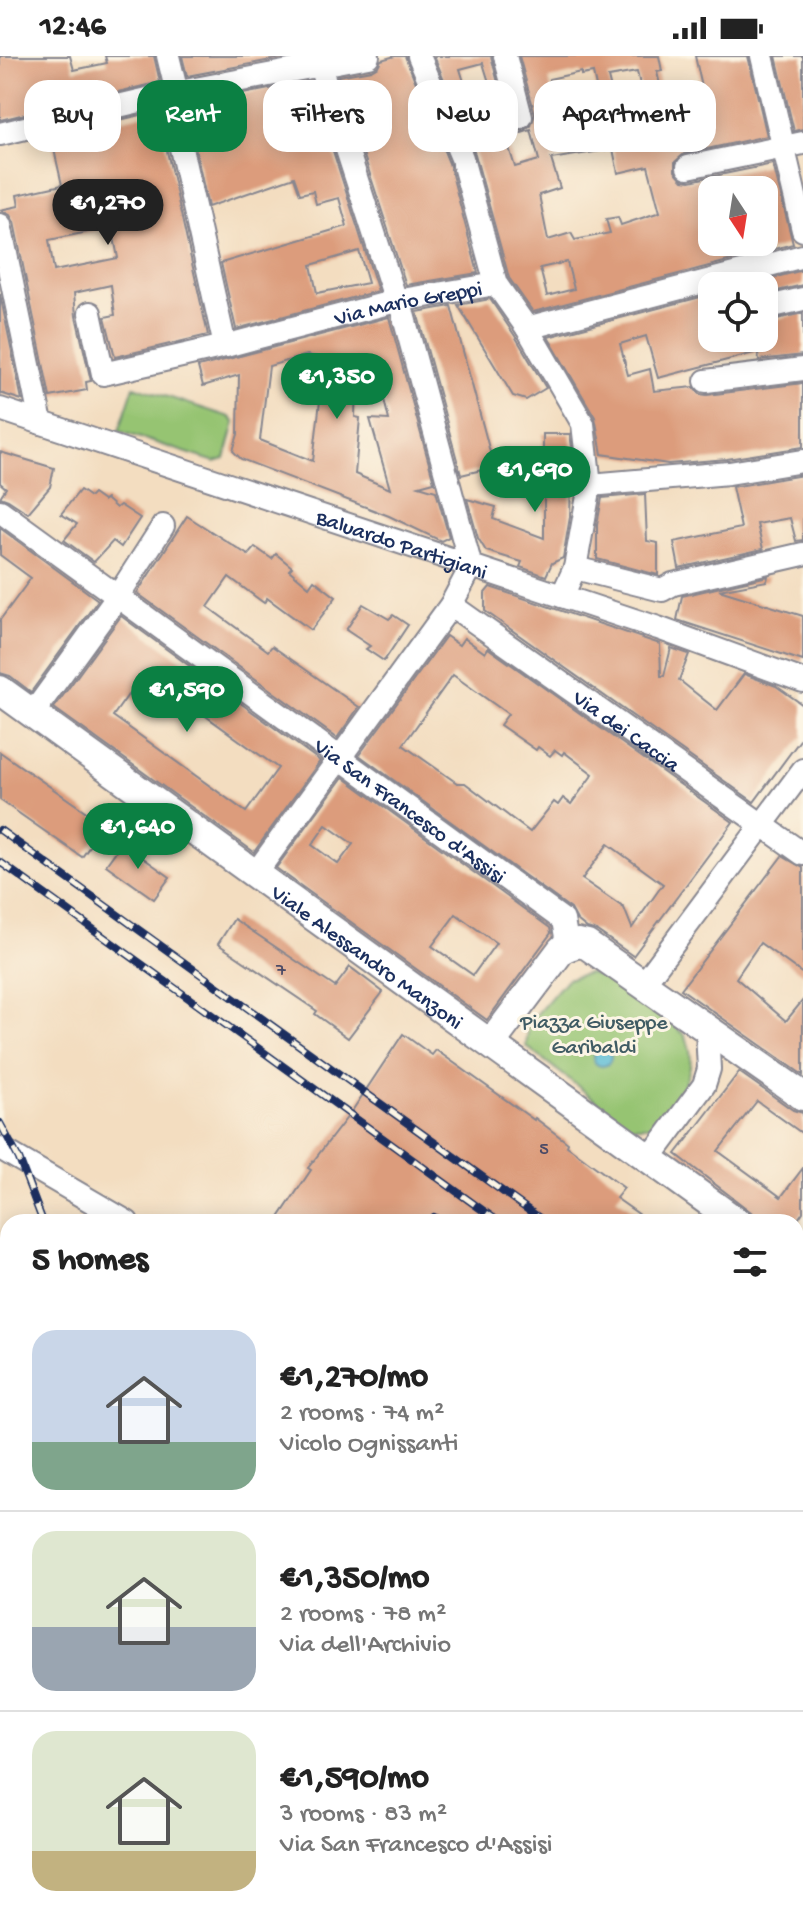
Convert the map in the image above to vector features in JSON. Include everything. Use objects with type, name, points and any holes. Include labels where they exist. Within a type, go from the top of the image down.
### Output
[{"type":"main road","name":"Viale Alessandro Manzoni","points":[[0,690],[492,1042],[726,1214]]},
{"type":"main road","points":[[492,1042],[562,949],[570,944],[587,945],[803,1096]]},
{"type":"street","points":[[168,56],[171,80]]},
{"type":"street","points":[[419,56],[462,158],[496,284]]},
{"type":"street","points":[[505,56],[521,117]]},
{"type":"street","points":[[762,56],[793,145],[803,230]]},
{"type":"street","points":[[244,80],[355,58]]},
{"type":"street","points":[[255,874],[451,605],[471,567],[402,310],[396,301],[320,66]]},
{"type":"street","points":[[0,134],[137,102]]},
{"type":"street","points":[[688,167],[793,145]]},
{"type":"street","points":[[185,152],[225,346]]},
{"type":"street","points":[[0,225],[41,423]]},
{"type":"street","points":[[527,328],[803,256]]},
{"type":"street","name":"Via Mario Greppi","points":[[90,313],[103,374],[396,301],[496,284],[527,328],[583,424],[590,485],[575,568],[562,596]]},
{"type":"street","points":[[778,305],[803,299]]},
{"type":"street","points":[[706,381],[803,369]]},
{"type":"street","name":"Baluardo Partigiani","points":[[0,409],[658,628],[803,681]]},
{"type":"street","points":[[590,485],[729,473],[803,461]]},
{"type":"street","name":"Via San Francesco d'Assisi","points":[[0,511],[563,920],[566,937],[562,949]]},
{"type":"street","points":[[33,713],[118,596],[163,526]]},
{"type":"street","points":[[575,568],[662,590],[673,584],[803,554]]},
{"type":"street","points":[[658,628],[662,590]]},
{"type":"street","name":"Via dei Caccia","points":[[451,605],[803,854]]},
{"type":"street","points":[[642,986],[803,770]]},
{"type":"street","points":[[650,1158],[704,1085],[709,1069],[707,1031]]},
{"type":"street","points":[[0,1148],[113,1214]]},
{"type":"green space","points":[[134,386],[230,417],[235,423],[225,459],[215,462],[119,431]]},
{"type":"green space","name":"Piazza Giuseppe Garibaldi","points":[[588,973],[613,979],[684,1034],[691,1060],[689,1072],[678,1094],[654,1126],[629,1126],[526,1046],[529,1023],[567,979]]},
{"type":"water","points":[[598,1048],[606,1048],[611,1057],[609,1064],[598,1066],[593,1061],[593,1053]]},
{"type":"building","points":[[0,56],[70,56],[74,70],[107,63],[105,56],[154,56],[160,80],[137,80],[137,87],[121,91],[121,80],[24,80],[24,114],[0,120]]},
{"type":"building","points":[[182,56],[287,56],[287,57],[187,76]]},
{"type":"building","points":[[405,56],[415,80],[408,80],[408,152],[444,152],[478,273],[406,285],[363,152],[392,152],[392,80],[339,80],[338,76],[371,70],[381,60]]},
{"type":"building","points":[[434,56],[491,56],[497,80],[488,80],[483,63],[460,69],[463,80],[444,80]]},
{"type":"building","points":[[519,56],[659,56],[662,71],[657,72],[659,80],[639,80],[637,72],[608,77],[609,80],[595,80],[593,73],[581,75],[581,72],[549,80],[534,80],[534,110]]},
{"type":"building","points":[[695,56],[748,56],[767,136],[716,147],[716,80],[700,80]]},
{"type":"building","points":[[776,56],[803,56],[803,129],[794,131]]},
{"type":"building","points":[[263,90],[263,152],[333,152],[378,291],[236,329],[221,263],[347,226],[339,198],[316,204],[313,191],[300,194],[294,177],[208,207],[196,152],[247,152],[247,93]],"holes":[[[359,251],[368,283],[317,293],[311,265]]]},
{"type":"building","points":[[137,116],[137,152],[167,152],[208,335],[115,357],[105,317],[115,315],[111,285],[74,293],[91,381],[86,382],[87,390],[50,397],[14,222],[10,215],[0,210],[19,206],[17,195],[62,185],[55,152],[121,152],[121,120]],"holes":[[[112,227],[118,258],[54,271],[49,240]]]},
{"type":"building","points":[[534,117],[534,141],[531,130],[518,134],[518,130],[524,131],[531,126]]},
{"type":"building","points":[[474,152],[510,152],[515,167],[539,160],[537,152],[594,152],[551,159],[560,188],[539,195],[548,240],[571,233],[575,240],[610,233],[606,219],[618,217],[621,225],[660,212],[648,166],[618,173],[614,152],[693,152],[684,154],[675,162],[675,171],[683,180],[698,179],[698,256],[747,256],[533,312],[509,278]],"holes":[[[567,262],[574,289],[547,296],[540,268]]]},
{"type":"building","points":[[773,164],[776,176],[714,176]]},
{"type":"building","points":[[778,184],[793,244],[778,248]]},
{"type":"building","points":[[803,270],[803,285],[778,291],[778,277]]},
{"type":"building","points":[[0,294],[22,400],[0,393]]},
{"type":"building","points":[[698,298],[698,352],[758,352],[658,378],[646,336],[620,344],[628,375],[650,369],[654,391],[694,387],[700,394],[707,395],[803,383],[803,447],[727,459],[668,464],[602,454],[595,417],[548,337]]},
{"type":"building","points":[[490,299],[546,388],[526,400],[513,396],[458,305]]},
{"type":"building","points":[[451,306],[494,467],[461,475],[417,312]]},
{"type":"building","points":[[803,313],[803,355],[759,360],[758,352],[778,352],[778,319]]},
{"type":"building","points":[[389,317],[434,482],[419,486],[436,491],[449,537],[441,541],[389,516],[241,459],[233,451],[238,434],[239,375],[203,386],[198,367]],"holes":[[[307,355],[325,358],[313,461],[260,440],[269,366]],[[379,379],[389,420],[370,419],[390,489],[355,474],[360,418],[355,417],[356,381]]]},
{"type":"building","points":[[543,434],[570,434],[572,447],[570,517],[563,558],[552,563],[546,576],[520,567],[522,562],[486,551],[478,538],[467,499],[496,507],[493,519],[544,538],[544,494],[536,493],[536,478],[543,478]]},
{"type":"building","points":[[0,452],[54,468],[50,487],[28,513],[0,497],[6,488],[0,483]]},
{"type":"building","points":[[803,475],[803,540],[796,541],[790,518],[757,524],[763,549],[679,568],[674,542],[741,528],[732,487]]},
{"type":"building","points":[[80,490],[90,497],[93,494],[103,501],[106,499],[116,508],[120,505],[140,518],[121,547],[113,541],[94,562],[64,540],[77,524],[61,514]]},
{"type":"building","points":[[645,494],[647,541],[658,543],[658,575],[597,559],[597,525],[602,498]]},
{"type":"building","points":[[187,516],[248,555],[255,547],[272,559],[276,554],[309,587],[314,580],[336,597],[311,630],[267,598],[264,603],[229,577],[208,607],[268,651],[272,646],[359,707],[337,738],[137,593]]},
{"type":"building","points":[[0,528],[98,600],[31,692],[10,676],[0,673],[0,620],[31,578],[0,555]]},
{"type":"building","points":[[768,576],[767,581],[719,590],[803,616],[803,661],[677,620],[682,596]]},
{"type":"building","points":[[490,587],[660,644],[661,676],[664,676],[671,648],[689,654],[679,680],[717,710],[744,674],[776,686],[803,705],[803,736],[754,802],[485,611],[485,593]]},
{"type":"building","points":[[363,604],[389,619],[393,615],[408,625],[384,661],[366,649],[370,646],[346,630]]},
{"type":"building","points":[[121,616],[320,761],[254,852],[54,708]],"holes":[[[128,695],[156,716],[169,699],[196,718],[200,712],[278,768],[246,812],[113,716]]]},
{"type":"building","points":[[446,636],[459,645],[464,638],[485,653],[488,648],[733,822],[633,956],[597,931],[587,928],[577,920],[571,909],[359,755]],"holes":[[[453,675],[508,714],[500,725],[550,756],[555,750],[562,755],[564,752],[593,774],[571,804],[563,798],[558,805],[554,802],[530,832],[465,783],[457,783],[403,745]],[[608,844],[663,884],[632,928],[624,908],[582,879]]]},
{"type":"building","points":[[0,752],[105,825],[82,857],[0,800]]},
{"type":"building","points":[[343,777],[550,928],[551,933],[487,1020],[276,868]],"holes":[[[326,825],[353,844],[338,864],[312,845]],[[456,914],[496,943],[473,975],[432,946]]]},
{"type":"building","points":[[122,843],[170,877],[154,899],[106,865]]},
{"type":"building","points":[[782,856],[803,868],[803,974],[760,943],[736,978],[786,1021],[803,1000],[803,1075],[681,989]]},
{"type":"building","points":[[234,919],[335,987],[350,967],[383,992],[348,1038],[315,1014],[317,1011],[218,944]]},
{"type":"building","points":[[403,1034],[432,1055],[436,1050],[568,1143],[567,1146],[624,1188],[616,1198],[639,1214],[281,1214],[311,1170],[308,1168],[352,1111]]},
{"type":"building","points":[[739,1072],[793,1110],[803,1113],[803,1134],[757,1101],[718,1151],[781,1197],[803,1168],[803,1212],[754,1214],[676,1154]]},
{"type":"railway","points":[[0,830],[534,1214]]},
{"type":"railway","points":[[0,862],[488,1214]]},
{"type":"railway","points":[[0,1123],[19,1159],[40,1214]]}]
